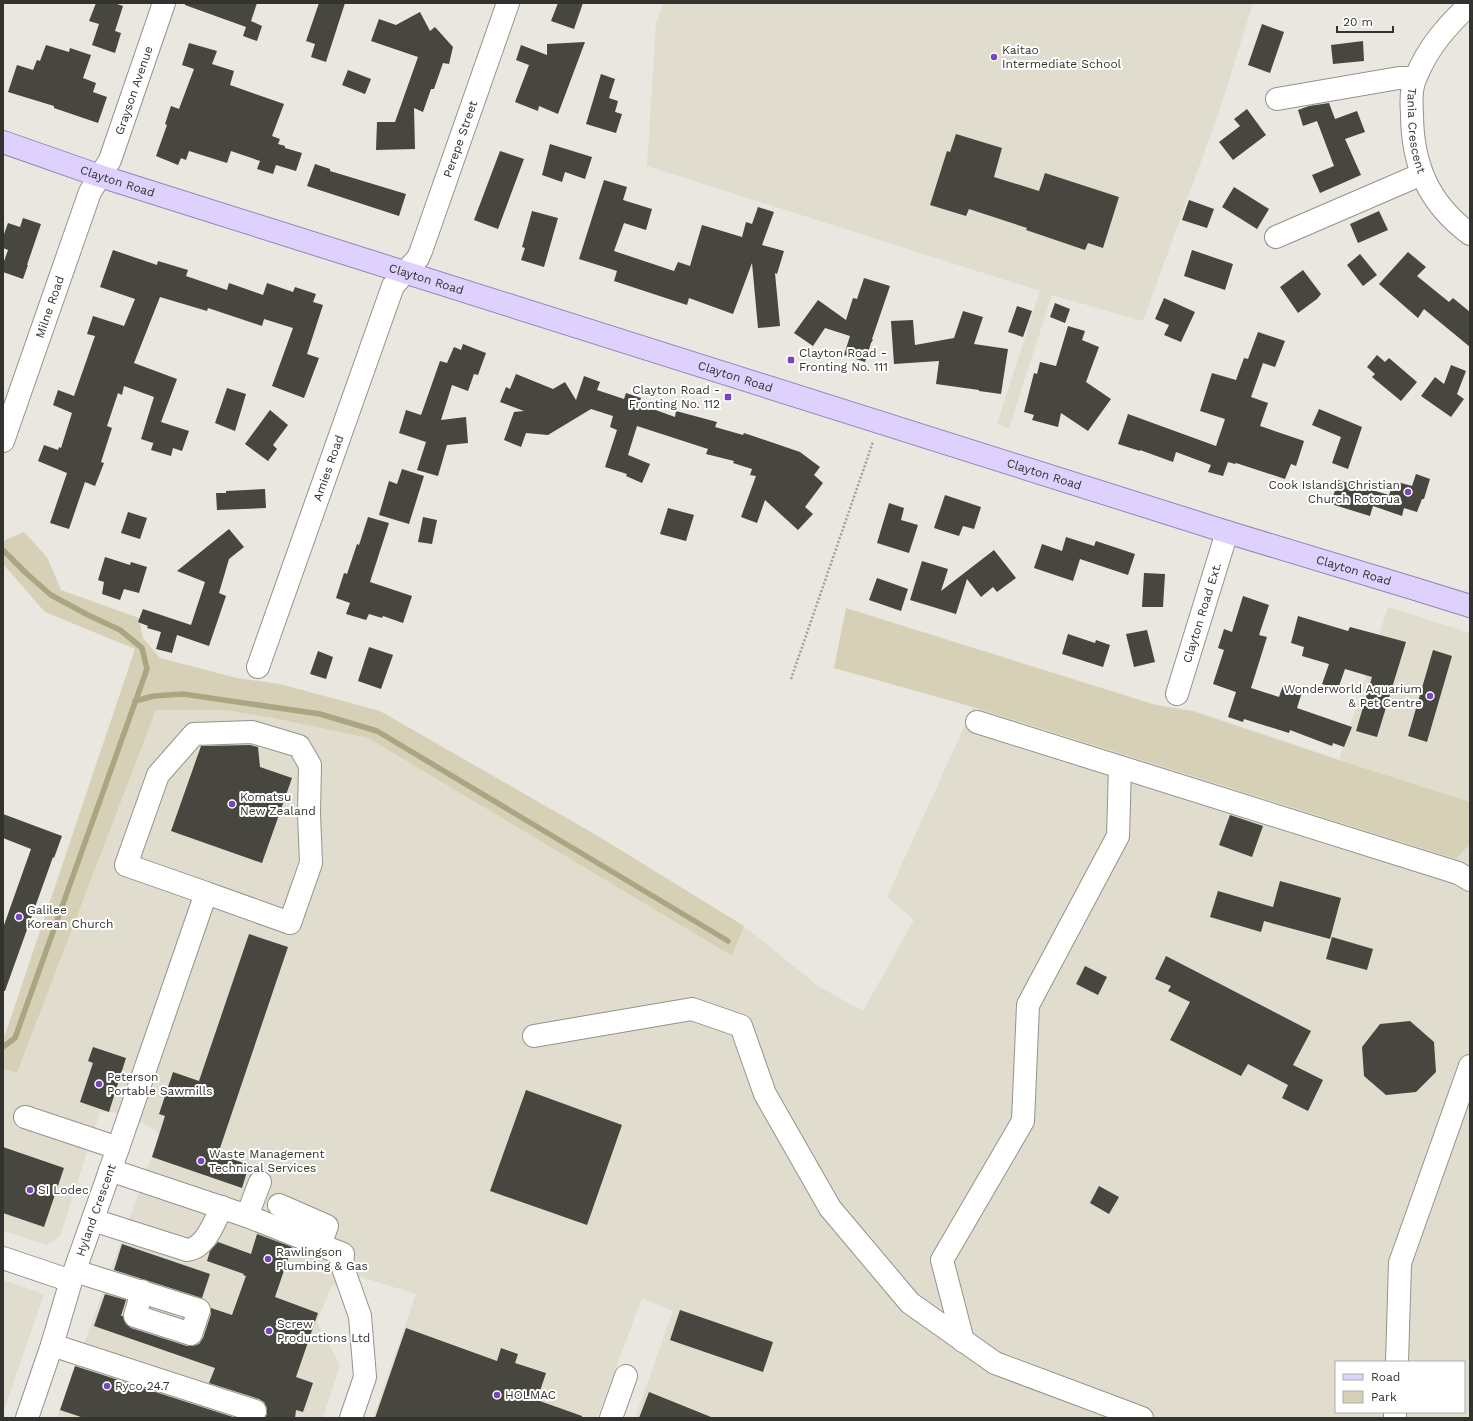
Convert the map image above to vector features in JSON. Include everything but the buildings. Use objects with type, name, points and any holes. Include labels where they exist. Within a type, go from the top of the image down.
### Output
[{"type":"main road","name":"Clayton Road","points":[[3,142],[100,176],[1227,532],[1470,606]]},
{"type":"street","name":"Grayson Avenue","points":[[100,176],[110,160],[164,3]]},
{"type":"street","name":"Perepe Street","points":[[406,272],[421,252],[508,3]]},
{"type":"street","name":"Tania Crescent","points":[[1470,4],[1450,23],[1431,47],[1415,78],[1411,101],[1412,134],[1416,155],[1422,174],[1433,196],[1454,222],[1470,234]]},
{"type":"street","points":[[1277,99],[1399,78],[1415,78]]},
{"type":"street","points":[[1276,237],[1422,174]]},
{"type":"street","name":"Milne Road","points":[[3,440],[90,192],[100,176]]},
{"type":"street","name":"Amies Road","points":[[258,667],[393,286],[406,272]]},
{"type":"street","name":"Clayton Road Ext.","points":[[1177,694],[1227,532]]},
{"type":"street","points":[[977,722],[1458,873],[1470,880]]},
{"type":"street","points":[[252,732],[299,746],[310,765],[309,814],[311,863],[290,923],[206,893],[126,865],[158,775],[194,734],[252,732]]},
{"type":"street","points":[[963,1341],[942,1260],[1023,1121],[1028,1005],[1118,836],[1120,767]]},
{"type":"street","name":"Hyland Crescent","points":[[27,1418],[52,1345],[73,1276],[206,893]]},
{"type":"street","points":[[534,1036],[692,1009],[742,1026],[765,1094],[830,1208],[910,1303],[994,1363],[1142,1418]]},
{"type":"street","points":[[1397,1361],[1400,1263],[1470,1066]]},
{"type":"street","points":[[25,1117],[120,1143]]},
{"type":"street","points":[[110,1170],[247,1216],[343,1254],[342,1265],[360,1316],[365,1377],[351,1418]]},
{"type":"street","points":[[247,1216],[260,1182]]},
{"type":"street","points":[[279,1205],[327,1226],[320,1245]]},
{"type":"street","points":[[93,1220],[187,1250],[195,1249],[205,1240],[222,1207]]},
{"type":"street","points":[[3,1258],[142,1292]]},
{"type":"street","points":[[52,1345],[255,1411]]},
{"type":"street","points":[[612,1418],[626,1376]]},
{"type":"path","points":[[790,679],[880,422]]},
{"type":"shaded area","points":[[664,3],[1253,3],[1220,109],[1143,321],[1052,295],[1009,428],[997,424],[1040,291],[647,166],[656,23]]},
{"type":"shaded area","points":[[1388,607],[1470,633],[1470,802],[1339,760]]},
{"type":"shaded area","points":[[973,707],[1456,859],[1470,844],[1470,1418],[635,1418],[673,1311],[642,1298],[597,1418],[373,1418],[416,1294],[361,1277],[331,1287],[317,1322],[340,1365],[323,1418],[57,1418],[160,1134],[139,1121],[121,1113],[100,1112],[60,1236],[47,1245],[3,1231],[3,1069],[17,1073],[156,710],[224,710],[273,718],[368,738],[732,956],[744,926],[818,986],[863,1011],[914,920],[887,897]]},
{"type":"shaded area","points":[[3,1280],[44,1294],[3,1413]]},
{"type":"green space","points":[[24,532],[47,557],[61,590],[139,618],[143,638],[160,658],[237,678],[280,684],[380,711],[598,836],[744,926],[732,956],[368,738],[273,718],[224,710],[156,710],[17,1073],[3,1069],[3,1035],[5,1035],[135,649],[45,612],[3,564],[3,541]]},
{"type":"green space","points":[[846,608],[1156,705],[1193,711],[1470,802],[1470,844],[1456,859],[973,707],[834,668]]},
{"type":"waterway","points":[[3,1047],[15,1038],[147,669],[142,648],[120,630],[51,595],[4,551]]},
{"type":"waterway","points":[[135,701],[154,696],[183,694],[320,714],[377,731],[728,941]]},
{"type":"place","name":"Kaitao Intermediate School","points":[[994,57]]},
{"type":"place","name":"Clayton Road - Fronting No. 111","points":[[791,360]]},
{"type":"place","name":"Clayton Road - Fronting No. 112","points":[[728,397]]},
{"type":"place","name":"Cook Islands Christian Church Rotorua","points":[[1408,492]]},
{"type":"place","name":"Wonderworld Aquarium & Pet Centre","points":[[1430,696]]},
{"type":"place","name":"Komatsu New Zealand","points":[[232,804]]},
{"type":"place","name":"Galilee Korean Church","points":[[19,917]]},
{"type":"place","name":"Peterson Portable Sawmills","points":[[99,1084]]},
{"type":"place","name":"Waste Management Technical Services","points":[[201,1161]]},
{"type":"place","name":"SI Lodec","points":[[30,1190]]},
{"type":"place","name":"Rawlingson Plumbing & Gas","points":[[268,1259]]},
{"type":"place","name":"Screw Productions Ltd","points":[[269,1331]]},
{"type":"place","name":"Ryco 24.7","points":[[107,1386]]},
{"type":"place","name":"HOLMAC","points":[[497,1395]]}]
